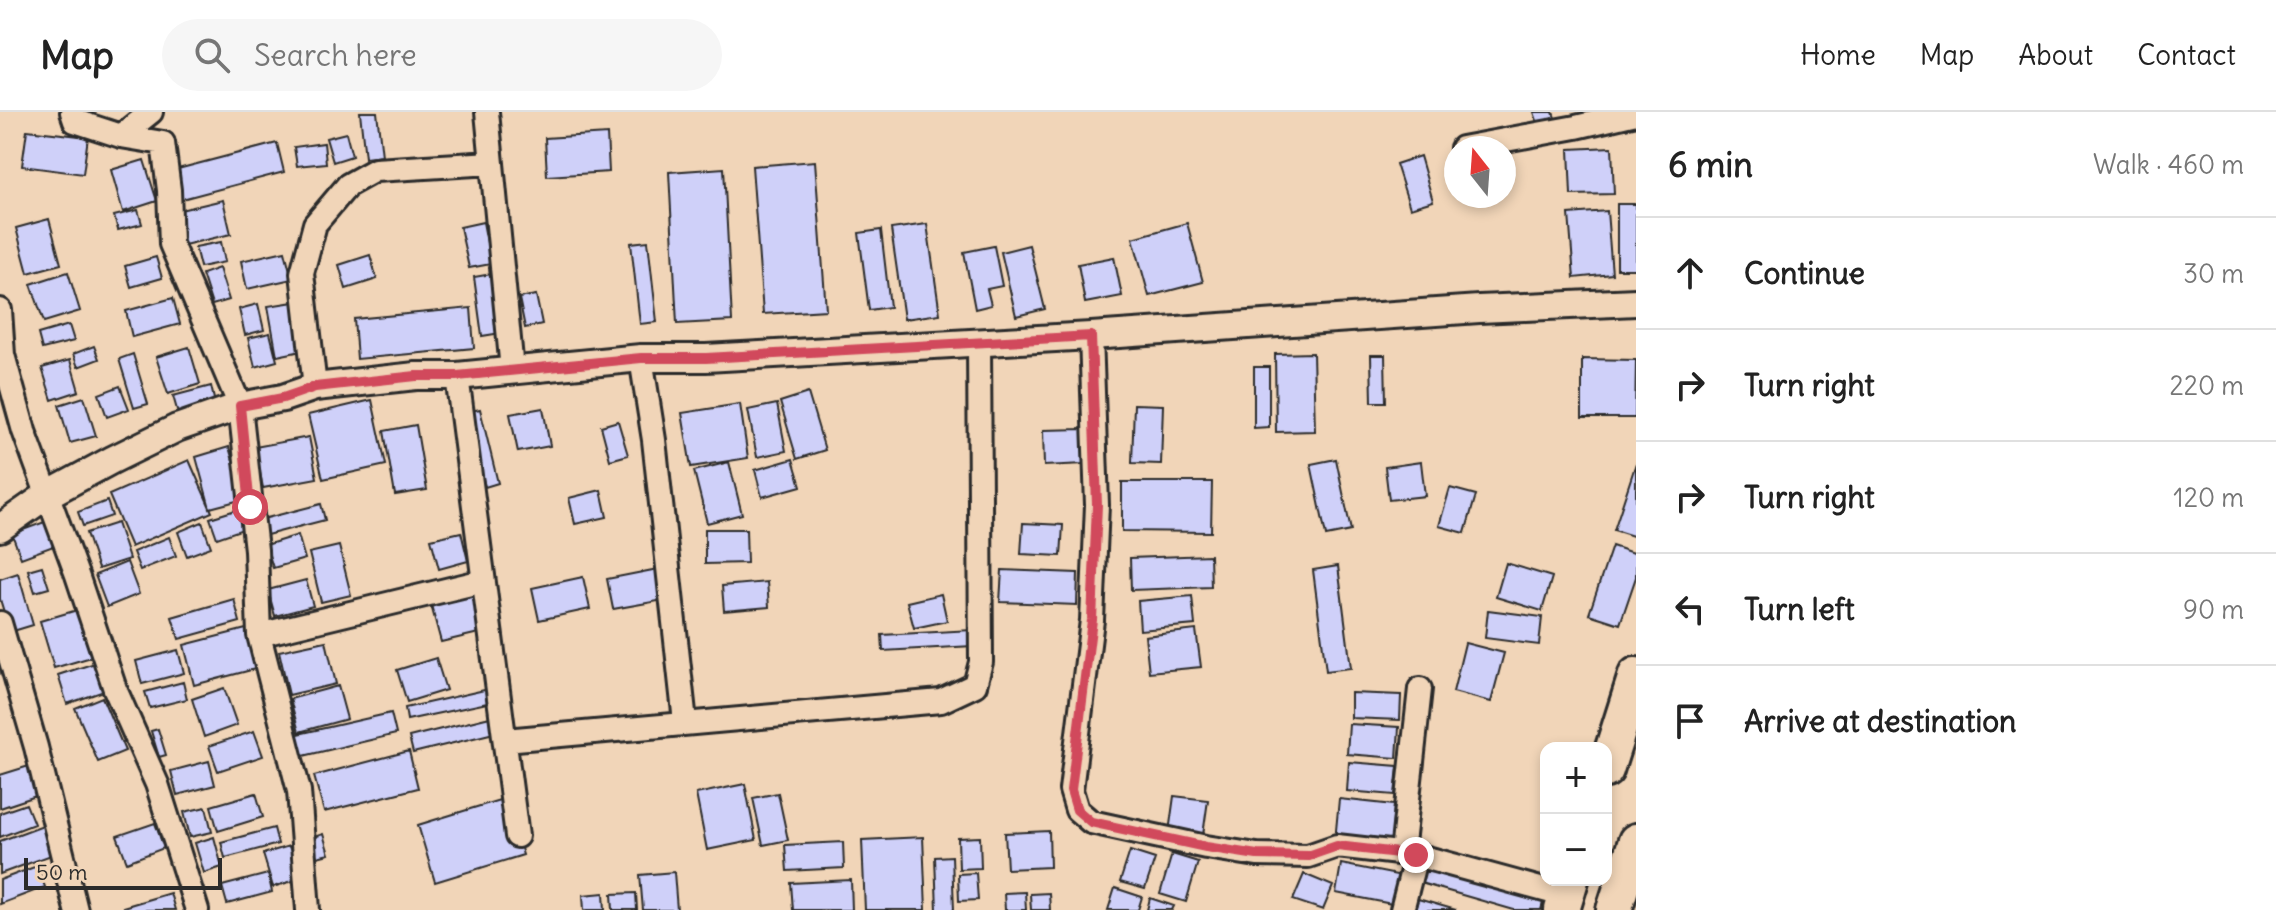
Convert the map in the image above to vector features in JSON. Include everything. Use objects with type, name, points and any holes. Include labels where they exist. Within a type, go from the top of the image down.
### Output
[{"type":"main road","points":[[1612,751],[1636,675]]},
{"type":"main road","points":[[1614,910],[1636,841]]},
{"type":"street","points":[[72,112],[75,121],[121,136],[163,143],[171,244],[240,406],[256,550],[259,635],[299,791],[308,910]]},
{"type":"street","points":[[121,136],[151,112]]},
{"type":"street","points":[[487,112],[512,370]]},
{"type":"street","points":[[1516,137],[1636,113]]},
{"type":"street","points":[[315,387],[302,273],[315,224],[348,185],[375,170],[492,163]]},
{"type":"street","points":[[0,528],[47,495],[177,428],[240,406],[283,398],[315,387],[641,358],[706,358],[1091,336],[1479,309],[1636,302]]},
{"type":"street","points":[[0,310],[3,355],[24,431],[115,689],[157,784],[197,910]]},
{"type":"street","points":[[1091,336],[1097,505],[1092,620],[1071,790],[1077,810],[1091,822],[1206,847],[1257,855],[1308,856],[1337,846],[1409,854],[1567,895]]},
{"type":"street","points":[[505,740],[941,701],[975,685],[981,662],[979,342]]},
{"type":"street","points":[[641,358],[654,440],[685,722]]},
{"type":"street","points":[[457,376],[517,836]]},
{"type":"street","points":[[259,635],[483,581]]},
{"type":"street","points":[[0,623],[36,747],[76,910]]},
{"type":"street","points":[[1402,910],[1409,854],[1420,689]]},
{"type":"building","points":[[360,112],[377,112],[382,156],[365,158]]},
{"type":"building","points":[[1534,112],[1553,112],[1560,133],[1543,138]]},
{"type":"building","points":[[27,130],[88,137],[83,174],[22,166]]},
{"type":"building","points":[[346,133],[352,156],[333,162],[326,138]]},
{"type":"building","points":[[607,134],[609,172],[547,176],[545,138]]},
{"type":"building","points":[[277,143],[284,172],[182,199],[174,170]]},
{"type":"building","points":[[324,143],[326,163],[297,166],[294,147]]},
{"type":"building","points":[[1612,147],[1614,194],[1571,195],[1569,149]]},
{"type":"building","points":[[1420,156],[1433,201],[1410,208],[1396,164]]},
{"type":"building","points":[[144,160],[157,201],[123,212],[111,170]]},
{"type":"building","points":[[815,161],[826,310],[763,314],[752,166]]},
{"type":"building","points":[[724,168],[732,321],[677,324],[669,172]]},
{"type":"building","points":[[223,200],[231,234],[184,245],[176,211]]},
{"type":"building","points":[[1617,204],[1636,204],[1636,269],[1617,269]]},
{"type":"building","points":[[138,210],[142,224],[118,230],[114,216]]},
{"type":"building","points":[[1607,211],[1612,274],[1574,278],[1569,214]]},
{"type":"building","points":[[49,219],[61,264],[28,273],[16,228]]},
{"type":"building","points":[[483,222],[491,264],[469,268],[460,227]]},
{"type":"building","points":[[1187,223],[1203,282],[1149,296],[1133,238]]},
{"type":"building","points":[[927,224],[940,314],[904,319],[891,229]]},
{"type":"building","points":[[881,230],[890,307],[869,310],[859,233]]},
{"type":"building","points":[[648,241],[657,322],[640,324],[631,243]]},
{"type":"building","points":[[221,242],[225,262],[200,267],[195,247]]},
{"type":"building","points":[[1029,245],[1045,309],[1016,316],[1001,252]]},
{"type":"building","points":[[994,246],[1002,286],[987,289],[991,305],[975,309],[964,252]]},
{"type":"building","points":[[285,251],[292,279],[247,289],[241,261]]},
{"type":"building","points":[[370,255],[377,279],[346,289],[339,265]]},
{"type":"building","points":[[156,257],[162,278],[131,287],[125,266]]},
{"type":"building","points":[[1114,257],[1122,296],[1085,303],[1078,264]]},
{"type":"building","points":[[219,268],[229,300],[212,305],[202,274]]},
{"type":"building","points":[[68,272],[80,311],[44,322],[31,284]]},
{"type":"building","points":[[492,274],[501,333],[482,336],[474,277]]},
{"type":"building","points":[[536,295],[542,324],[525,328],[519,298]]},
{"type":"building","points":[[173,298],[180,324],[132,337],[126,311]]},
{"type":"building","points":[[294,302],[302,351],[277,356],[268,306]]},
{"type":"building","points":[[258,304],[264,330],[245,335],[239,309]]},
{"type":"building","points":[[471,308],[474,348],[357,359],[354,319]]},
{"type":"building","points":[[69,325],[74,341],[42,349],[38,334]]},
{"type":"building","points":[[270,333],[277,361],[255,367],[248,338]]},
{"type":"building","points":[[94,346],[99,359],[78,367],[73,354]]},
{"type":"building","points":[[189,347],[200,384],[168,394],[156,357]]},
{"type":"building","points":[[1313,353],[1315,431],[1276,432],[1275,354]]},
{"type":"building","points":[[133,354],[148,404],[134,408],[119,359]]},
{"type":"building","points":[[1371,355],[1385,355],[1386,402],[1372,402]]},
{"type":"building","points":[[1582,359],[1636,360],[1635,418],[1582,418]]},
{"type":"building","points":[[70,360],[79,391],[52,400],[42,368]]},
{"type":"building","points":[[1254,367],[1269,367],[1269,427],[1254,428]]},
{"type":"building","points":[[120,386],[129,409],[107,417],[99,394]]},
{"type":"building","points":[[211,386],[216,408],[179,417],[173,396]]},
{"type":"building","points":[[808,393],[825,450],[797,459],[780,402]]},
{"type":"building","points":[[84,397],[96,436],[70,443],[59,405]]},
{"type":"building","points":[[372,400],[386,465],[323,479],[308,415]]},
{"type":"building","points":[[740,404],[748,458],[691,467],[682,413]]},
{"type":"building","points":[[777,404],[786,451],[757,457],[748,410]]},
{"type":"building","points":[[1134,404],[1163,405],[1161,464],[1132,463]]},
{"type":"building","points":[[543,408],[550,446],[518,452],[510,414]]},
{"type":"building","points":[[480,409],[498,483],[485,487],[467,412]]},
{"type":"building","points":[[618,421],[628,455],[610,460],[601,426]]},
{"type":"building","points":[[416,425],[427,490],[395,495],[384,431]]},
{"type":"building","points":[[1083,429],[1085,464],[1044,466],[1043,430]]},
{"type":"building","points":[[309,437],[317,478],[263,488],[255,447]]},
{"type":"building","points":[[229,447],[244,499],[210,508],[196,457]]},
{"type":"building","points":[[793,459],[801,486],[762,497],[755,470]]},
{"type":"building","points":[[1336,459],[1351,531],[1326,536],[1311,464]]},
{"type":"building","points":[[189,460],[212,512],[131,547],[109,495]]},
{"type":"building","points":[[729,462],[742,514],[707,523],[694,471]]},
{"type":"building","points":[[1421,462],[1425,496],[1389,500],[1385,467]]},
{"type":"building","points":[[1636,463],[1636,537],[1614,530]]},
{"type":"building","points":[[1122,482],[1212,482],[1211,532],[1122,531]]},
{"type":"building","points":[[1450,488],[1476,495],[1465,533],[1439,526]]},
{"type":"building","points":[[601,490],[607,517],[575,524],[569,498]]},
{"type":"building","points":[[107,501],[112,516],[83,526],[78,512]]},
{"type":"building","points":[[321,504],[325,520],[259,537],[255,521]]},
{"type":"building","points":[[239,509],[246,528],[217,538],[210,518]]},
{"type":"building","points":[[50,520],[59,544],[21,558],[12,534]]},
{"type":"building","points":[[202,522],[211,547],[187,556],[178,532]]},
{"type":"building","points":[[117,523],[129,559],[98,569],[86,533]]},
{"type":"building","points":[[1023,523],[1063,525],[1061,556],[1021,554]]},
{"type":"building","points":[[705,529],[746,529],[747,563],[705,564]]},
{"type":"building","points":[[461,532],[468,561],[439,569],[431,539]]},
{"type":"building","points":[[298,535],[305,559],[273,568],[266,545]]},
{"type":"building","points":[[169,537],[176,556],[140,570],[133,552]]},
{"type":"building","points":[[339,546],[351,595],[321,602],[309,553]]},
{"type":"building","points":[[1612,546],[1636,554],[1636,577],[1620,624],[1589,614]]},
{"type":"building","points":[[1210,555],[1211,587],[1131,590],[1130,558]]},
{"type":"building","points":[[127,562],[139,594],[107,607],[95,575]]},
{"type":"building","points":[[1506,563],[1552,577],[1542,611],[1496,597]]},
{"type":"building","points":[[42,566],[49,588],[35,592],[28,570]]},
{"type":"building","points":[[1338,566],[1351,668],[1326,671],[1313,570]]},
{"type":"building","points":[[658,569],[664,600],[613,609],[607,579]]},
{"type":"building","points":[[1002,570],[1078,573],[1077,605],[1000,602]]},
{"type":"building","points":[[18,573],[33,625],[10,632],[0,599],[0,579]]},
{"type":"building","points":[[583,577],[590,609],[539,620],[532,588]]},
{"type":"building","points":[[306,580],[313,606],[275,616],[268,590]]},
{"type":"building","points":[[767,582],[769,607],[724,611],[722,586]]},
{"type":"building","points":[[941,594],[947,621],[914,628],[907,602]]},
{"type":"building","points":[[473,595],[483,632],[441,642],[431,605]]},
{"type":"building","points":[[1192,596],[1195,625],[1140,630],[1138,601]]},
{"type":"building","points":[[234,599],[240,622],[179,639],[172,617]]},
{"type":"building","points":[[84,608],[98,655],[54,668],[40,621]]},
{"type":"building","points":[[1488,610],[1542,617],[1539,645],[1485,638]]},
{"type":"building","points":[[246,629],[255,669],[194,685],[184,645]]},
{"type":"building","points":[[972,630],[973,646],[883,651],[882,635]]},
{"type":"building","points":[[1196,630],[1201,667],[1149,672],[1145,636]]},
{"type":"building","points":[[326,641],[336,684],[289,695],[279,651]]},
{"type":"building","points":[[1465,643],[1504,653],[1491,702],[1453,692]]},
{"type":"building","points":[[178,650],[184,673],[142,684],[136,661]]},
{"type":"building","points":[[436,658],[446,690],[407,702],[397,670]]},
{"type":"building","points":[[98,662],[107,690],[67,704],[58,675]]},
{"type":"building","points":[[183,682],[187,699],[150,708],[145,692]]},
{"type":"building","points":[[338,686],[347,719],[299,732],[290,699]]},
{"type":"building","points":[[224,688],[237,725],[204,737],[192,699]]},
{"type":"building","points":[[489,689],[492,702],[407,720],[405,708]]},
{"type":"building","points":[[1351,693],[1401,695],[1400,720],[1351,718]]},
{"type":"building","points":[[102,697],[125,751],[98,762],[75,708]]},
{"type":"building","points":[[391,713],[396,734],[299,757],[294,735]]},
{"type":"building","points":[[498,715],[502,731],[413,753],[409,737]]},
{"type":"building","points":[[1349,724],[1399,727],[1397,758],[1347,754]]},
{"type":"building","points":[[158,729],[166,755],[159,757],[151,731]]},
{"type":"building","points":[[254,731],[263,756],[218,771],[209,746]]},
{"type":"building","points":[[409,751],[418,788],[324,812],[314,776]]},
{"type":"building","points":[[209,761],[215,785],[177,795],[171,771]]},
{"type":"building","points":[[1349,762],[1398,766],[1395,795],[1347,791]]},
{"type":"building","points":[[29,766],[39,795],[0,808],[0,775]]},
{"type":"building","points":[[745,784],[756,840],[707,850],[696,794]]},
{"type":"building","points":[[256,793],[263,817],[218,831],[211,806]]},
{"type":"building","points":[[778,793],[788,840],[763,845],[753,798]]},
{"type":"building","points":[[1174,796],[1208,800],[1203,835],[1169,832]]},
{"type":"building","points":[[506,798],[523,855],[435,882],[418,825]]},
{"type":"building","points":[[1339,799],[1394,805],[1391,846],[1335,841]]},
{"type":"building","points":[[26,804],[34,824],[0,837],[0,813]]},
{"type":"building","points":[[206,807],[212,832],[190,837],[184,812]]},
{"type":"building","points":[[155,823],[164,848],[127,862],[117,836]]},
{"type":"building","points":[[43,825],[54,854],[0,874],[0,841]]},
{"type":"building","points":[[274,828],[278,844],[225,858],[221,842]]},
{"type":"building","points":[[1049,831],[1050,867],[1007,869],[1005,833]]},
{"type":"building","points":[[323,834],[329,854],[317,857],[311,838]]},
{"type":"building","points":[[214,837],[222,867],[204,873],[195,843]]},
{"type":"building","points":[[923,837],[926,910],[865,910],[862,840]]},
{"type":"building","points":[[980,837],[981,868],[959,869],[958,838]]},
{"type":"building","points":[[843,842],[844,868],[787,871],[785,845]]},
{"type":"building","points":[[289,846],[299,879],[273,887],[263,854]]},
{"type":"building","points":[[1130,851],[1155,859],[1145,889],[1120,882]]},
{"type":"building","points":[[1172,854],[1198,862],[1186,902],[1160,894]]},
{"type":"building","points":[[952,856],[954,910],[937,910],[935,857]]},
{"type":"building","points":[[1341,864],[1402,876],[1397,905],[1336,893]]},
{"type":"building","points":[[1423,864],[1544,899],[1541,910],[1514,910],[1417,882]]},
{"type":"building","points":[[37,866],[45,887],[0,904],[0,880]]},
{"type":"building","points":[[674,872],[677,910],[643,910],[640,875]]},
{"type":"building","points":[[976,873],[978,900],[959,901],[958,874]]},
{"type":"building","points":[[268,874],[272,892],[227,904],[222,886]]},
{"type":"building","points":[[1304,874],[1333,886],[1323,910],[1293,900]]},
{"type":"building","points":[[851,880],[852,910],[793,910],[791,883]]},
{"type":"building","points":[[1115,888],[1142,897],[1138,910],[1108,910]]},
{"type":"building","points":[[1025,892],[1026,910],[1005,910],[1004,893]]},
{"type":"building","points":[[170,893],[175,910],[124,910],[123,907]]},
{"type":"building","points":[[604,893],[605,910],[584,910],[583,895]]},
{"type":"building","points":[[636,893],[637,910],[613,910],[612,894]]},
{"type":"building","points":[[1049,893],[1050,910],[1031,910],[1030,894]]},
{"type":"building","points":[[1150,898],[1174,906],[1172,910],[1147,910]]},
{"type":"building","points":[[1418,899],[1456,910],[1415,910]]},
{"type":"route","points":[[250,507],[240,406],[283,398],[315,387],[641,358],[706,358],[1091,336],[1097,505],[1092,620],[1071,790],[1077,810],[1091,822],[1257,855],[1308,856],[1337,846],[1416,855]]}]
